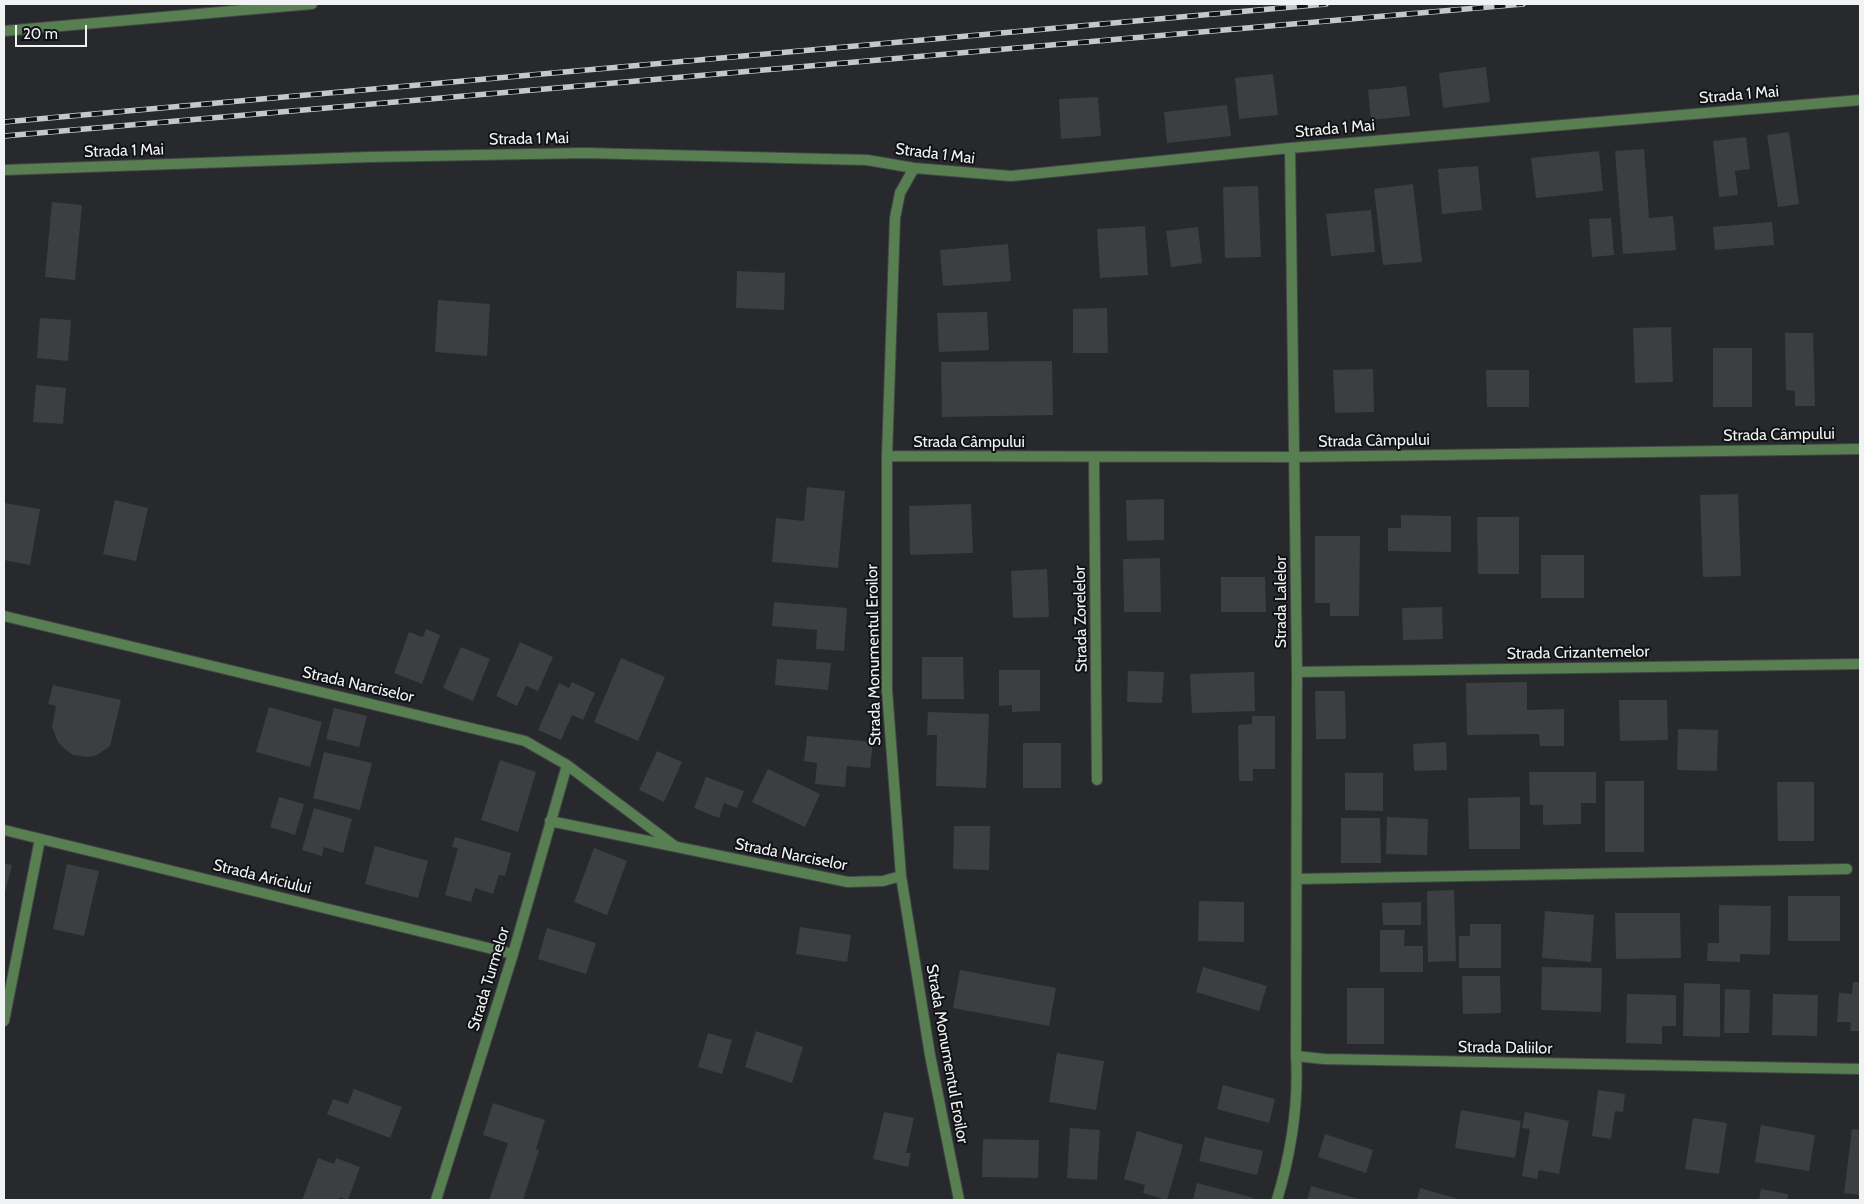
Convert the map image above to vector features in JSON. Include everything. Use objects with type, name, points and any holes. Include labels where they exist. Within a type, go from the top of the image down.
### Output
[{"type":"street","points":[[4,32],[312,4]]},
{"type":"street","name":"Strada 1 Mai","points":[[4,170],[359,158],[585,153],[867,160],[914,168],[1012,176],[1290,148],[1860,100]]},
{"type":"street","name":"Strada Lalelor","points":[[1290,148],[1295,457],[1296,1056]]},
{"type":"street","name":"Strada Monumentul Eroilor","points":[[914,168],[900,193],[895,218],[887,456],[887,690],[901,876],[930,1055],[959,1200]]},
{"type":"street","name":"Strada Câmpului","points":[[887,456],[1295,457],[1860,449]]},
{"type":"street","name":"Strada Zorelelor","points":[[1094,458],[1097,780]]},
{"type":"street","name":"Strada Narciselor","points":[[4,616],[526,741],[567,765],[676,848]]},
{"type":"street","name":"Strada Crizantemelor","points":[[1296,672],[1860,664]]},
{"type":"street","name":"Strada Turmelor","points":[[436,1200],[513,954],[567,765]]},
{"type":"street","name":"Strada Narciselor","points":[[550,821],[848,882],[875,882],[901,876]]},
{"type":"street","name":"Strada Ariciului","points":[[4,830],[513,954]]},
{"type":"street","points":[[4,1020],[40,839]]},
{"type":"street","points":[[1297,879],[1847,869]]},
{"type":"street","points":[[1277,1200],[1293,1138],[1298,1090],[1296,1056]]},
{"type":"street","name":"Strada Daliilor","points":[[1296,1056],[1324,1060],[1860,1069]]},
{"type":"building","points":[[1486,67],[1490,102],[1443,108],[1439,73]]},
{"type":"building","points":[[1273,74],[1278,115],[1239,119],[1235,78]]},
{"type":"building","points":[[1406,86],[1410,116],[1371,120],[1368,90]]},
{"type":"building","points":[[1098,97],[1101,136],[1061,139],[1059,99]]},
{"type":"building","points":[[1227,105],[1231,136],[1167,143],[1164,112]]},
{"type":"building","points":[[1789,132],[1799,204],[1778,207],[1767,135]]},
{"type":"building","points":[[1746,137],[1750,169],[1735,171],[1738,195],[1719,197],[1713,141]]},
{"type":"building","points":[[1644,149],[1649,218],[1673,216],[1676,250],[1623,254],[1615,151]]},
{"type":"building","points":[[1599,151],[1603,191],[1536,198],[1531,158]]},
{"type":"building","points":[[1478,166],[1482,210],[1442,214],[1438,169]]},
{"type":"building","points":[[1413,184],[1422,262],[1383,265],[1374,189]]},
{"type":"building","points":[[1258,186],[1261,257],[1225,258],[1223,187]]},
{"type":"building","points":[[52,202],[82,205],[75,280],[45,277]]},
{"type":"building","points":[[1371,210],[1375,252],[1331,256],[1326,214]]},
{"type":"building","points":[[1611,218],[1614,255],[1592,257],[1589,219]]},
{"type":"building","points":[[1772,222],[1774,245],[1715,250],[1713,227]]},
{"type":"building","points":[[1145,226],[1148,275],[1100,278],[1097,229]]},
{"type":"building","points":[[1198,227],[1202,263],[1171,267],[1166,231]]},
{"type":"building","points":[[1008,244],[1011,281],[943,286],[940,250]]},
{"type":"building","points":[[737,271],[785,273],[784,310],[736,308]]},
{"type":"building","points":[[438,300],[490,304],[487,356],[435,352]]},
{"type":"building","points":[[1107,308],[1108,353],[1073,353],[1073,309]]},
{"type":"building","points":[[987,312],[989,350],[939,352],[937,313]]},
{"type":"building","points":[[40,318],[71,320],[68,361],[37,358]]},
{"type":"building","points":[[1671,327],[1673,382],[1635,383],[1633,328]]},
{"type":"building","points":[[1785,333],[1813,333],[1815,406],[1795,406],[1795,391],[1786,390]]},
{"type":"building","points":[[1713,348],[1752,348],[1752,407],[1713,407]]},
{"type":"building","points":[[1052,361],[1053,415],[942,417],[941,362]]},
{"type":"building","points":[[1373,369],[1374,412],[1335,413],[1333,370]]},
{"type":"building","points":[[1486,370],[1529,370],[1529,407],[1487,407]]},
{"type":"building","points":[[36,385],[66,388],[63,424],[33,422]]},
{"type":"building","points":[[807,487],[845,491],[838,568],[772,562],[776,518],[804,521]]},
{"type":"building","points":[[1738,494],[1741,576],[1703,577],[1700,495]]},
{"type":"building","points":[[1164,499],[1164,540],[1127,541],[1126,500]]},
{"type":"building","points":[[115,500],[148,508],[136,561],[103,554]]},
{"type":"building","points":[[4,503],[40,509],[30,565],[4,560]]},
{"type":"building","points":[[971,504],[973,553],[910,555],[909,506]]},
{"type":"building","points":[[1401,515],[1451,516],[1451,552],[1388,551],[1388,528],[1401,528]]},
{"type":"building","points":[[1477,517],[1519,517],[1519,574],[1478,574]]},
{"type":"building","points":[[1315,536],[1360,536],[1359,616],[1330,616],[1330,603],[1315,603]]},
{"type":"building","points":[[1541,555],[1584,555],[1584,598],[1541,598]]},
{"type":"building","points":[[1160,558],[1161,612],[1124,612],[1123,559]]},
{"type":"building","points":[[1047,569],[1049,617],[1013,618],[1011,571]]},
{"type":"building","points":[[1221,577],[1265,577],[1266,612],[1221,612]]},
{"type":"building","points":[[774,602],[847,608],[844,651],[816,649],[817,630],[772,626]]},
{"type":"building","points":[[1442,607],[1443,639],[1403,640],[1402,608]]},
{"type":"building","points":[[426,629],[440,635],[422,684],[394,673],[409,632],[423,637]]},
{"type":"building","points":[[520,642],[553,657],[538,691],[526,686],[517,706],[496,696]]},
{"type":"building","points":[[461,647],[490,659],[473,701],[443,688]]},
{"type":"building","points":[[922,657],[963,657],[964,699],[922,699]]},
{"type":"building","points":[[621,658],[665,677],[638,741],[594,722]]},
{"type":"building","points":[[777,659],[831,663],[828,690],[775,685]]},
{"type":"building","points":[[999,670],[1040,670],[1040,711],[1012,712],[1012,705],[999,706]]},
{"type":"building","points":[[1128,671],[1164,672],[1162,703],[1127,702]]},
{"type":"building","points":[[1254,672],[1255,711],[1192,713],[1190,674]]},
{"type":"building","points":[[572,682],[595,693],[583,720],[572,715],[561,740],[538,730],[559,683],[569,688]]},
{"type":"building","points":[[1527,682],[1527,710],[1564,709],[1564,746],[1540,746],[1539,734],[1467,735],[1466,683]]},
{"type":"building","points":[[53,685],[121,700],[110,746],[97,755],[89,757],[73,755],[58,742],[52,727],[56,706],[48,704]]},
{"type":"building","points":[[1315,691],[1345,691],[1346,739],[1316,739]]},
{"type":"building","points":[[1619,700],[1667,700],[1668,740],[1620,741]]},
{"type":"building","points":[[269,707],[322,722],[310,767],[256,752]]},
{"type":"building","points":[[334,708],[367,716],[359,747],[326,739]]},
{"type":"building","points":[[928,712],[989,714],[986,788],[936,786],[937,735],[927,735]]},
{"type":"building","points":[[1252,716],[1275,716],[1275,769],[1253,769],[1253,781],[1239,781],[1238,725],[1252,724]]},
{"type":"building","points":[[1678,729],[1718,730],[1717,771],[1677,770]]},
{"type":"building","points":[[807,736],[873,742],[870,768],[847,766],[845,787],[815,784],[817,763],[804,761]]},
{"type":"building","points":[[1446,742],[1447,770],[1414,771],[1413,744]]},
{"type":"building","points":[[1023,743],[1061,743],[1061,788],[1023,788]]},
{"type":"building","points":[[657,751],[682,762],[664,802],[639,790]]},
{"type":"building","points":[[324,752],[372,763],[360,810],[313,798]]},
{"type":"building","points":[[500,760],[536,772],[518,832],[481,820]]},
{"type":"building","points":[[768,769],[820,794],[805,827],[752,802]]},
{"type":"building","points":[[1529,772],[1596,772],[1596,803],[1581,803],[1581,824],[1543,825],[1543,805],[1530,805]]},
{"type":"building","points":[[1345,773],[1383,773],[1383,811],[1345,810]]},
{"type":"building","points":[[706,777],[744,791],[737,808],[724,803],[719,818],[694,808]]},
{"type":"building","points":[[1605,781],[1644,781],[1644,852],[1605,852]]},
{"type":"building","points":[[1777,782],[1814,782],[1814,841],[1778,841]]},
{"type":"building","points":[[279,797],[304,804],[295,835],[270,827]]},
{"type":"building","points":[[1520,797],[1520,849],[1469,849],[1468,798]]},
{"type":"building","points":[[314,808],[352,819],[343,853],[324,847],[322,856],[302,850]]},
{"type":"building","points":[[1387,817],[1428,819],[1427,855],[1386,854]]},
{"type":"building","points":[[1341,818],[1380,818],[1381,863],[1341,863]]},
{"type":"building","points":[[954,826],[990,826],[989,870],[953,869]]},
{"type":"building","points":[[455,837],[511,853],[505,876],[499,875],[493,894],[475,888],[471,902],[445,895],[458,848],[452,847]]},
{"type":"building","points":[[375,846],[428,861],[418,898],[365,884]]},
{"type":"building","points":[[594,848],[627,861],[607,915],[574,902]]},
{"type":"building","points":[[4,863],[12,865],[4,896]]},
{"type":"building","points":[[67,864],[99,871],[84,936],[53,929]]},
{"type":"building","points":[[1454,890],[1456,961],[1428,962],[1427,891]]},
{"type":"building","points":[[1788,896],[1840,896],[1840,941],[1788,941]]},
{"type":"building","points":[[1199,901],[1244,902],[1244,942],[1198,941]]},
{"type":"building","points":[[1421,902],[1421,925],[1383,925],[1382,903]]},
{"type":"building","points":[[1719,905],[1771,906],[1770,955],[1740,954],[1740,962],[1707,961],[1708,943],[1719,943]]},
{"type":"building","points":[[1545,911],[1594,915],[1591,962],[1542,958]]},
{"type":"building","points":[[1615,913],[1680,913],[1681,958],[1616,959]]},
{"type":"building","points":[[1470,924],[1501,924],[1501,968],[1459,968],[1459,936],[1470,936]]},
{"type":"building","points":[[800,927],[851,935],[847,962],[796,954]]},
{"type":"building","points":[[547,928],[596,943],[586,974],[538,959]]},
{"type":"building","points":[[1380,930],[1405,930],[1404,946],[1423,946],[1423,972],[1380,972]]},
{"type":"building","points":[[1203,967],[1267,986],[1259,1011],[1196,992]]},
{"type":"building","points":[[1542,967],[1602,968],[1601,1012],[1541,1010]]},
{"type":"building","points":[[960,970],[1056,988],[1049,1026],[953,1008]]},
{"type":"building","points":[[1462,976],[1500,976],[1501,1013],[1463,1014]]},
{"type":"building","points":[[1853,982],[1860,982],[1860,1031],[1850,1031],[1851,1022],[1837,1022],[1839,993],[1852,994]]},
{"type":"building","points":[[1684,983],[1720,984],[1720,1037],[1683,1036]]},
{"type":"building","points":[[1347,988],[1384,988],[1384,1044],[1347,1044]]},
{"type":"building","points":[[1725,989],[1750,990],[1749,1033],[1724,1033]]},
{"type":"building","points":[[1627,994],[1676,995],[1676,1026],[1662,1026],[1662,1044],[1626,1043]]},
{"type":"building","points":[[1773,994],[1818,995],[1817,1036],[1772,1035]]},
{"type":"building","points":[[756,1031],[803,1047],[792,1083],[745,1067]]},
{"type":"building","points":[[708,1033],[732,1040],[722,1074],[698,1067]]},
{"type":"building","points":[[1057,1053],[1104,1061],[1096,1110],[1049,1102]]},
{"type":"building","points":[[1223,1085],[1275,1099],[1269,1123],[1217,1109]]},
{"type":"building","points":[[354,1089],[402,1107],[390,1138],[327,1114],[333,1099],[348,1104]]},
{"type":"building","points":[[1598,1090],[1625,1094],[1623,1112],[1615,1111],[1611,1139],[1592,1136]]},
{"type":"building","points":[[493,1103],[545,1120],[536,1149],[539,1150],[523,1200],[489,1200],[508,1143],[483,1135]]},
{"type":"building","points":[[1461,1110],[1521,1121],[1515,1158],[1455,1148]]},
{"type":"building","points":[[884,1112],[914,1118],[906,1153],[911,1153],[908,1167],[873,1159]]},
{"type":"building","points":[[1525,1112],[1569,1121],[1559,1174],[1539,1170],[1537,1179],[1522,1176],[1530,1129],[1522,1128]]},
{"type":"building","points":[[1693,1118],[1727,1123],[1719,1174],[1685,1169]]},
{"type":"building","points":[[1761,1125],[1815,1135],[1809,1171],[1755,1162]]},
{"type":"building","points":[[1070,1128],[1100,1130],[1097,1180],[1067,1178]]},
{"type":"building","points":[[1852,1129],[1860,1130],[1860,1195],[1844,1193]]},
{"type":"building","points":[[1137,1131],[1183,1145],[1167,1200],[1143,1193],[1145,1185],[1124,1179]]},
{"type":"building","points":[[1325,1134],[1373,1150],[1366,1173],[1318,1157]]},
{"type":"building","points":[[1205,1137],[1263,1151],[1257,1175],[1199,1161]]},
{"type":"building","points":[[983,1139],[1039,1140],[1038,1178],[982,1177]]},
{"type":"building","points":[[318,1158],[334,1164],[336,1158],[360,1167],[348,1200],[340,1197],[339,1200],[302,1200]]},
{"type":"building","points":[[1197,1183],[1254,1198],[1253,1200],[1193,1200]]},
{"type":"building","points":[[1311,1186],[1362,1200],[1307,1200]]},
{"type":"building","points":[[1420,1188],[1461,1200],[1417,1200]]},
{"type":"building","points":[[1761,1189],[1788,1194],[1787,1200],[1759,1200]]},
{"type":"railway","points":[[4,122],[1326,4]]},
{"type":"railway","points":[[4,136],[1523,4]]}]
